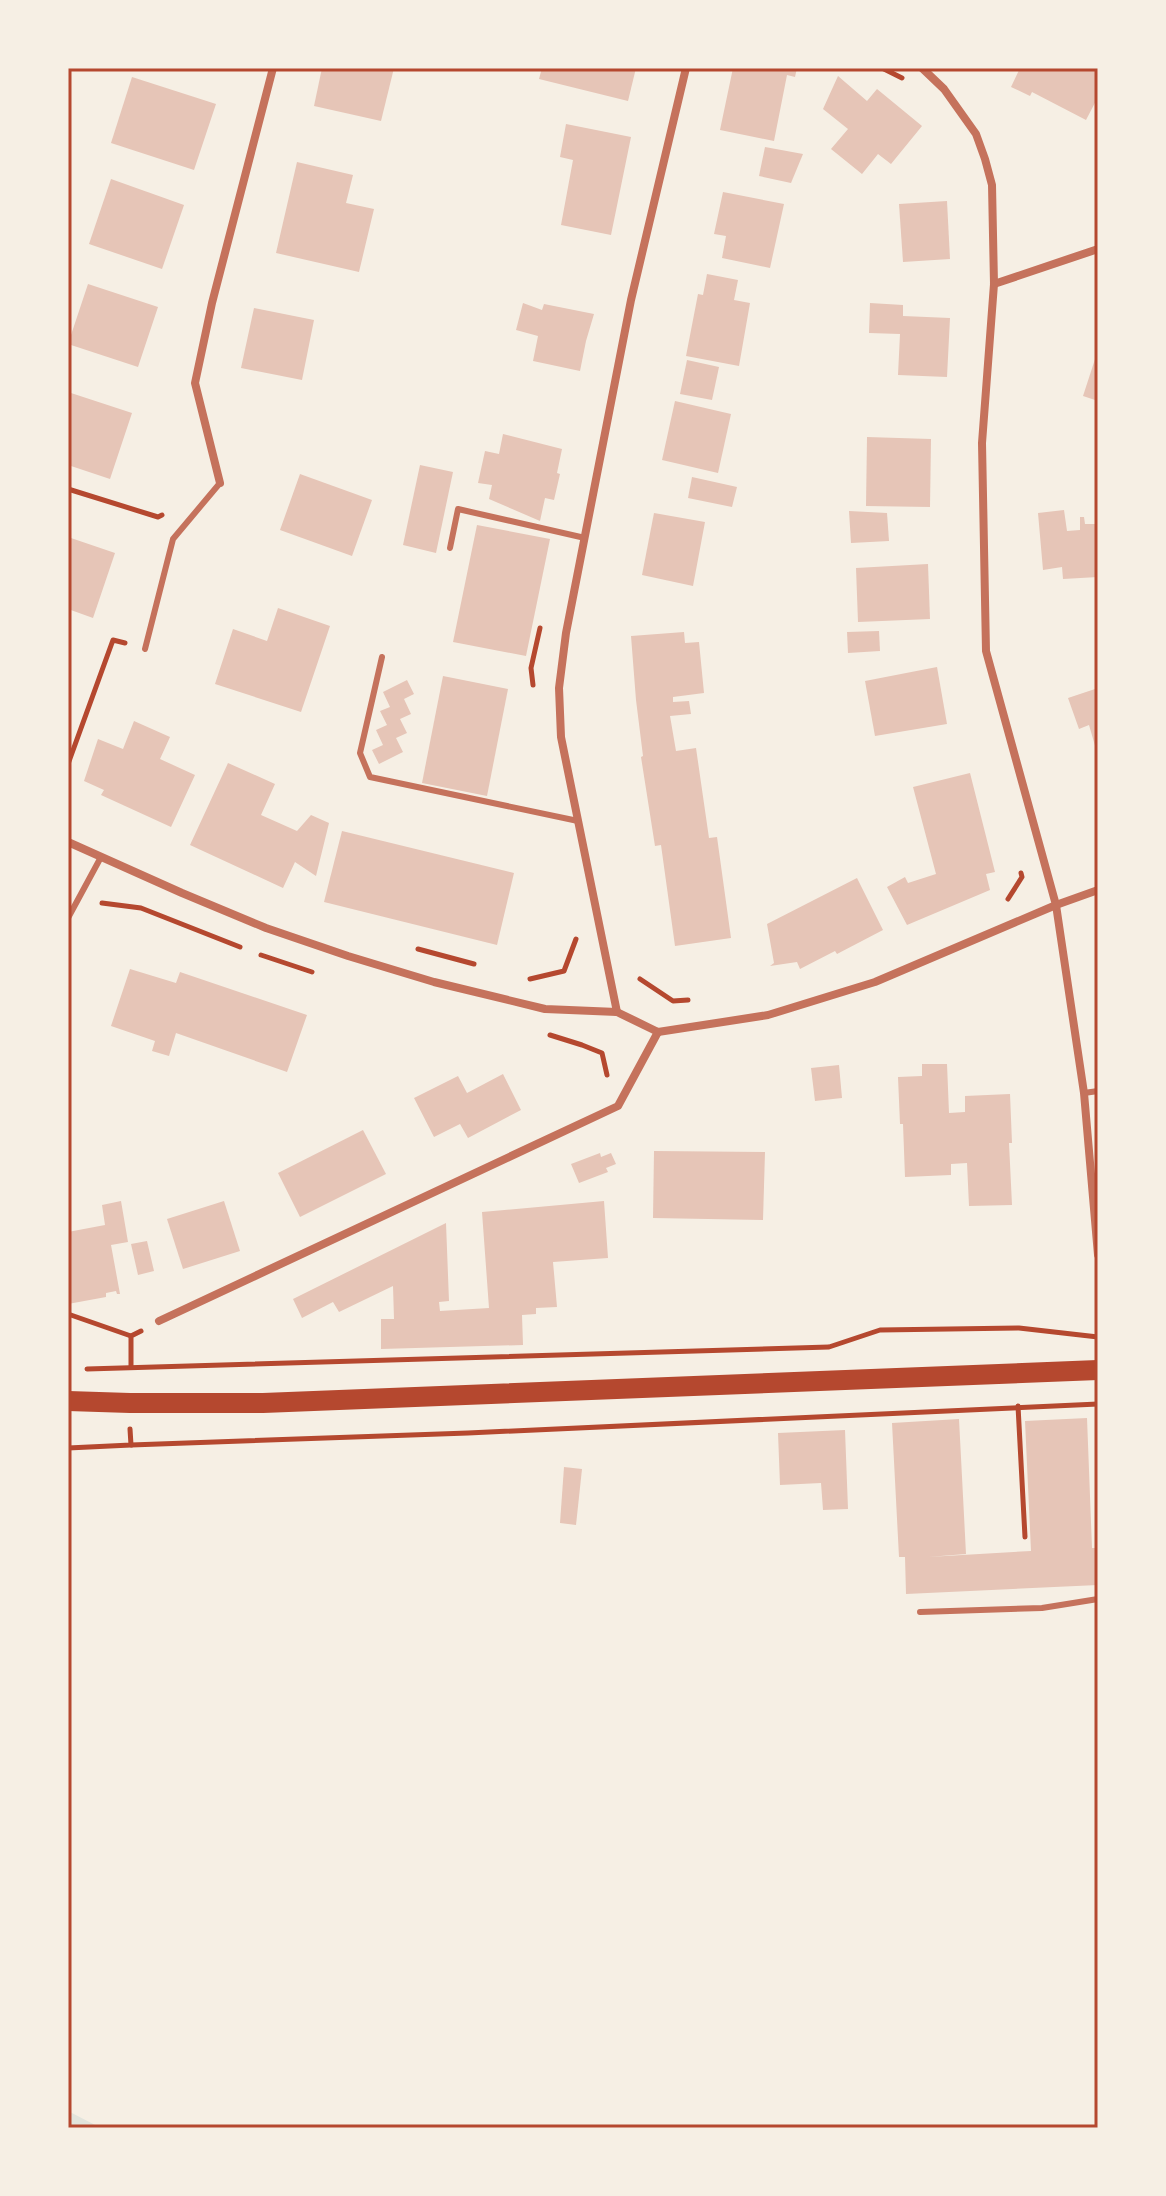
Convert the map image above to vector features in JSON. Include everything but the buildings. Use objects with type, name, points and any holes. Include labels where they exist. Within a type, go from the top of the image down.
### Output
[{"type":"main road","points":[[68,1401],[293,1402],[1098,1370]]},
{"type":"street","points":[[220,483],[195,383],[212,303],[273,68]]},
{"type":"street","points":[[617,1012],[561,737],[559,688],[566,633],[631,300],[686,68]]},
{"type":"street","points":[[922,68],[944,89],[976,134],[992,185],[994,284],[982,443],[986,651],[1056,905],[1084,1093],[1098,1255]]},
{"type":"street","points":[[994,284],[1098,249]]},
{"type":"street","points":[[68,842],[266,928],[434,982],[545,1009],[617,1012],[658,1032],[768,1015],[875,982],[1098,890]]},
{"type":"street","points":[[159,1321],[618,1106],[658,1032]]},
{"type":"lane","points":[[145,649],[173,539],[220,483]]},
{"type":"lane","points":[[450,548],[458,509],[585,538]]},
{"type":"lane","points":[[382,657],[360,753],[370,777],[578,821]]},
{"type":"lane","points":[[68,918],[101,857]]},
{"type":"lane","points":[[1084,1093],[1098,1091]]},
{"type":"lane","points":[[920,1612],[1042,1608],[1098,1599]]},
{"type":"path","points":[[882,68],[904,79]]},
{"type":"path","points":[[68,489],[158,517],[170,510]]},
{"type":"path","points":[[534,698],[531,668],[541,622]]},
{"type":"path","points":[[68,764],[113,640],[145,649]]},
{"type":"path","points":[[1006,902],[1022,877],[1018,863]]},
{"type":"path","points":[[516,975],[531,979],[564,971],[577,939]]},
{"type":"path","points":[[409,946],[485,967]]},
{"type":"path","points":[[640,979],[673,1001],[702,999]]},
{"type":"path","points":[[68,1314],[131,1336],[159,1321]]},
{"type":"path","points":[[76,1369],[829,1347],[880,1330],[1019,1328],[1098,1337]]},
{"type":"path","points":[[131,1336],[131,1445]]},
{"type":"path","points":[[1016,1373],[1025,1537]]},
{"type":"path","points":[[68,1448],[1098,1404]]},
{"type":"shaded area","points":[[68,2111],[101,2128],[68,2128]]}]
